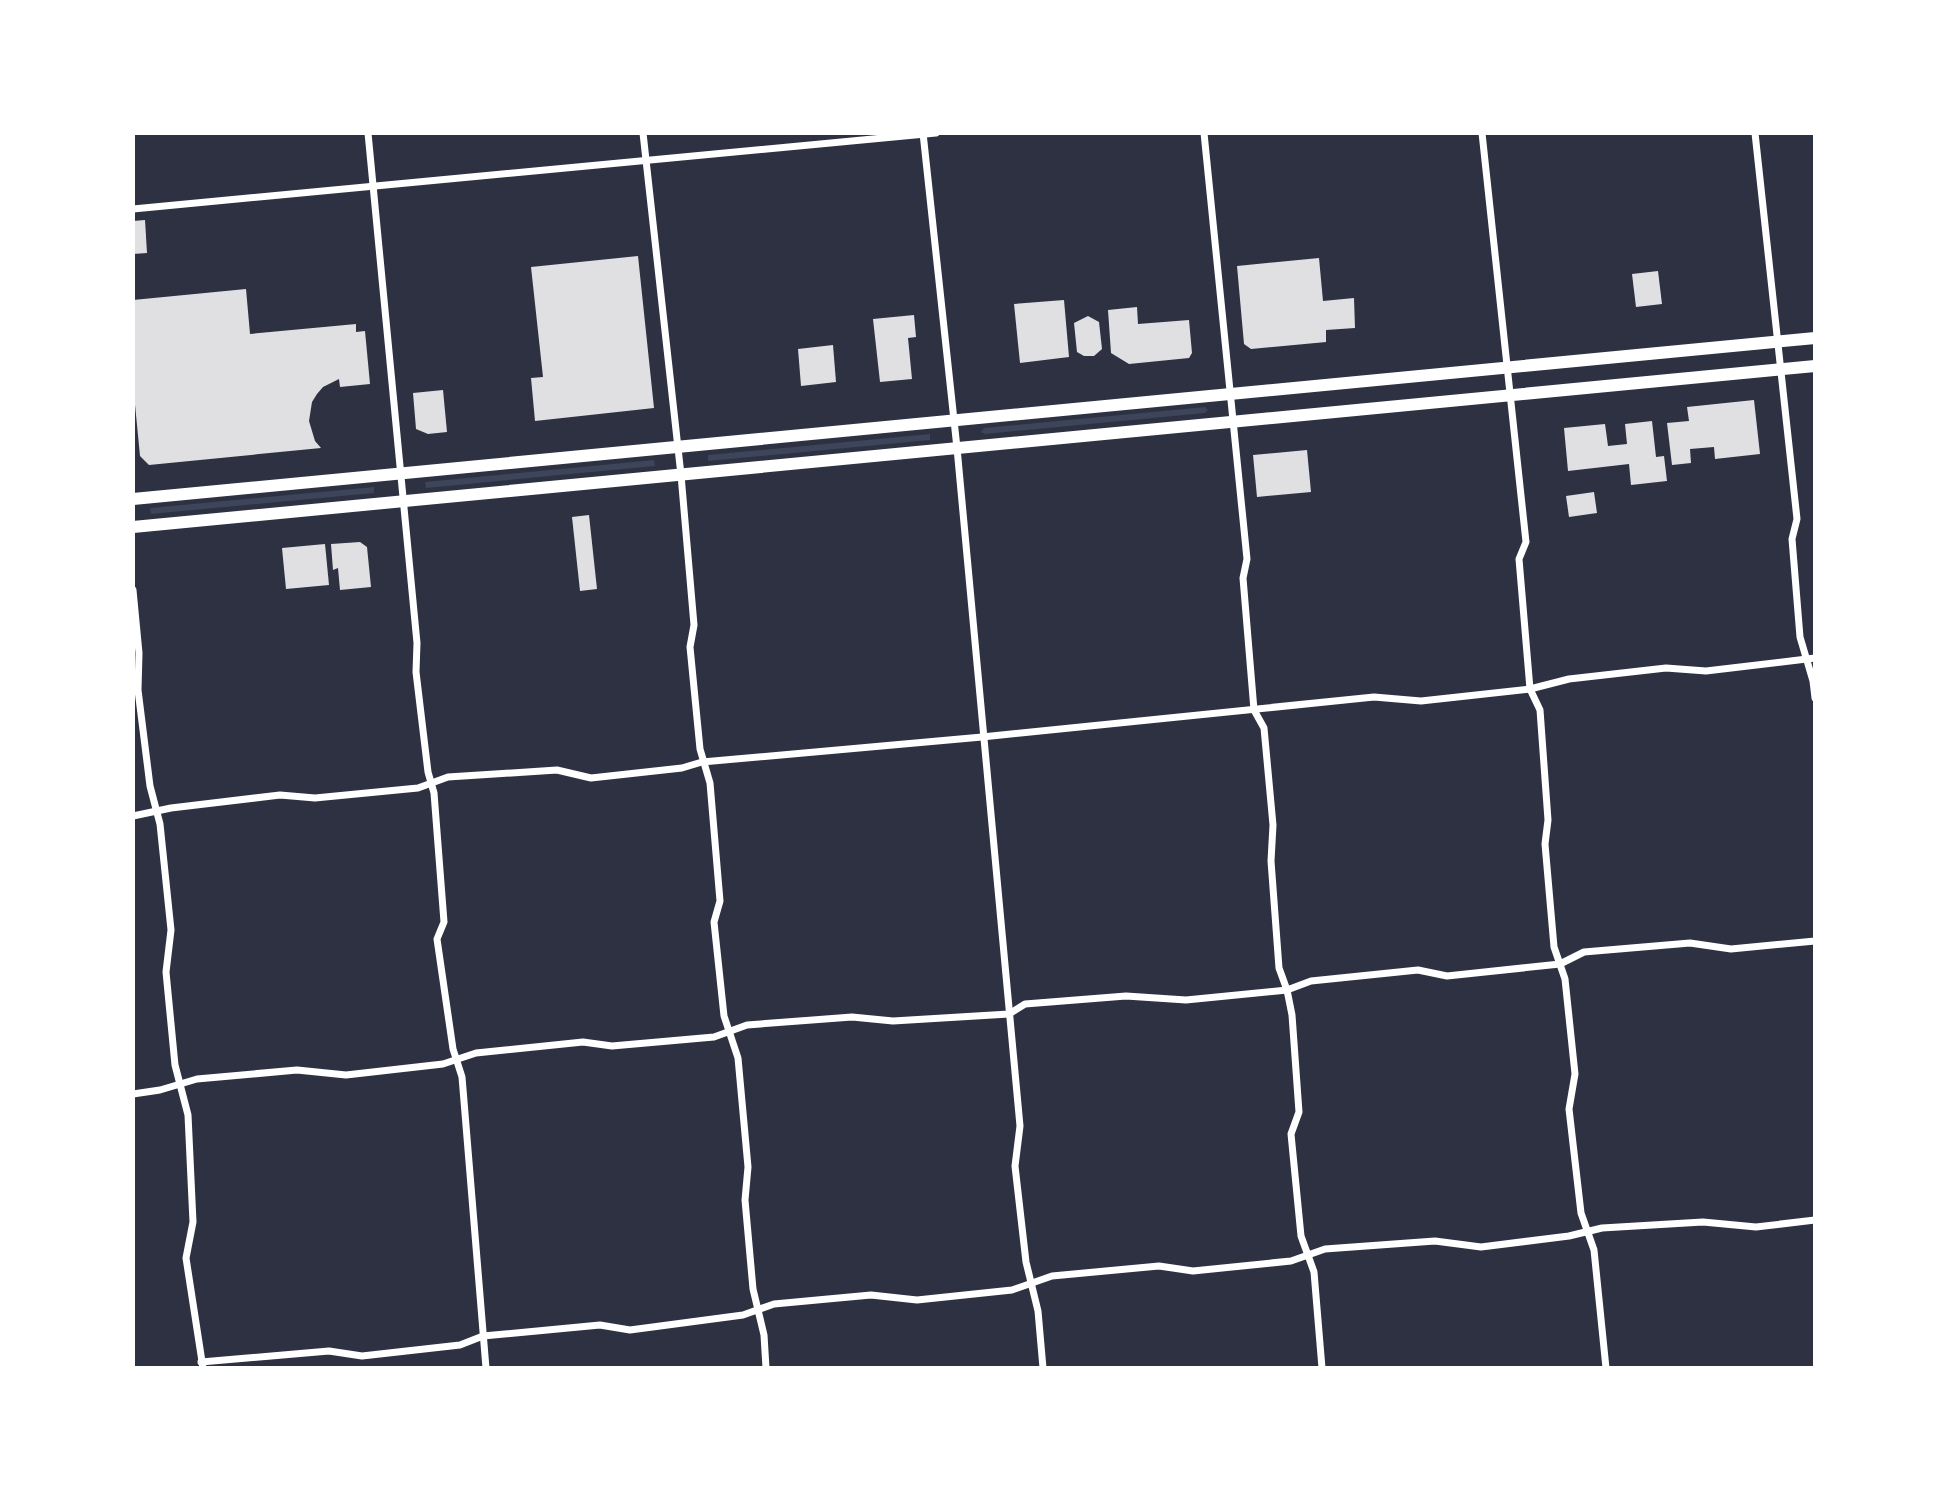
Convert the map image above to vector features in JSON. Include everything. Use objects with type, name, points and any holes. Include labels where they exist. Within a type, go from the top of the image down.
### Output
[{"type":"main road","points":[[133,499],[1815,338]]},
{"type":"main road","points":[[133,527],[1815,366]]},
{"type":"street","points":[[368,133],[417,643],[416,672],[428,772],[434,793],[444,922],[437,939],[453,1049],[462,1077],[486,1368]]},
{"type":"street","points":[[643,133],[681,475],[694,625],[690,647],[702,762],[710,782],[720,901],[714,922],[724,1016],[738,1058],[748,1167],[745,1200],[753,1289],[764,1335],[766,1368]]},
{"type":"street","points":[[133,209],[936,133]]},
{"type":"street","points":[[1203,133],[1247,559],[1243,578],[1254,710],[1265,728],[1273,825],[1271,861],[1279,968],[1292,1015],[1299,1112],[1291,1134],[1301,1236],[1314,1272],[1322,1368]]},
{"type":"street","points":[[1482,133],[1526,542],[1519,559],[1530,689],[1540,710],[1548,820],[1545,844],[1554,947],[1565,979],[1575,1074],[1569,1108],[1581,1213],[1594,1250],[1606,1368]]},
{"type":"street","points":[[1755,133],[1797,519],[1792,539],[1800,637],[1811,659],[1815,698]]},
{"type":"street","points":[[923,134],[957,449],[1020,1126],[1015,1166],[1026,1262],[1038,1311],[1043,1368]]},
{"type":"street","points":[[133,590],[139,653],[138,690],[150,786],[157,811],[171,930],[166,972],[175,1065],[188,1115],[193,1222],[186,1258],[202,1365],[330,1351],[362,1356],[460,1345],[483,1336],[600,1325],[630,1330],[743,1315],[775,1304],[871,1295],[917,1300],[1012,1290],[1052,1276],[1159,1266],[1193,1270],[1291,1261],[1325,1249],[1434,1241],[1481,1247],[1602,1228],[1703,1222],[1756,1227],[1815,1220]]},
{"type":"street","points":[[133,816],[280,795],[315,799],[418,788],[448,777],[556,771],[591,778],[682,768],[702,762],[1374,697],[1422,701],[1530,689],[1569,679],[1666,668],[1706,671],[1811,659]]},
{"type":"street","points":[[133,1094],[160,1090],[197,1079],[297,1070],[346,1075],[443,1065],[476,1053],[583,1042],[612,1046],[714,1037],[747,1025],[852,1017],[893,1021],[1009,1014],[1025,1003],[1126,996],[1186,1000],[1287,990],[1311,981],[1418,970],[1447,976],[1559,964],[1584,952],[1690,943],[1731,949],[1815,941]]},
{"type":"shaded area","points":[[1205,407],[1208,410],[1205,413],[985,434],[981,432],[984,428]]},
{"type":"shaded area","points":[[930,434],[930,440],[708,461],[708,455]]},
{"type":"shaded area","points":[[654,460],[655,466],[426,488],[425,482]]},
{"type":"shaded area","points":[[374,487],[374,493],[151,514],[150,508]]},
{"type":"building","points":[[145,220],[147,253],[133,254],[133,221]]},
{"type":"building","points":[[638,256],[654,408],[535,421],[531,378],[543,377],[531,267]]},
{"type":"building","points":[[1319,258],[1323,301],[1354,298],[1355,328],[1326,330],[1326,342],[1251,349],[1244,344],[1237,266]]},
{"type":"building","points":[[1658,271],[1662,304],[1636,307],[1632,274]]},
{"type":"building","points":[[246,289],[250,334],[356,324],[356,332],[365,331],[370,384],[340,387],[339,379],[323,387],[317,394],[312,402],[309,421],[315,441],[321,448],[149,465],[140,456],[133,384],[133,300]]},
{"type":"building","points":[[1064,300],[1069,357],[1020,363],[1014,304]]},
{"type":"building","points":[[1137,307],[1138,324],[1189,320],[1192,353],[1189,358],[1129,364],[1111,353],[1108,310]]},
{"type":"building","points":[[914,315],[916,337],[908,338],[912,379],[880,382],[873,319]]},
{"type":"building","points":[[1088,316],[1099,322],[1102,349],[1094,356],[1084,356],[1077,352],[1074,323]]},
{"type":"building","points":[[833,345],[836,382],[801,386],[798,349]]},
{"type":"building","points":[[443,390],[447,432],[428,434],[416,429],[413,393]]},
{"type":"building","points":[[1754,400],[1760,454],[1715,459],[1714,447],[1690,449],[1691,463],[1672,465],[1667,423],[1689,421],[1687,407]]},
{"type":"building","points":[[1652,421],[1656,457],[1664,456],[1667,481],[1631,485],[1629,464],[1568,471],[1564,428],[1605,424],[1608,446],[1627,444],[1625,424]]},
{"type":"building","points":[[1307,450],[1311,492],[1257,497],[1253,455]]},
{"type":"building","points":[[1594,492],[1597,513],[1569,517],[1566,496]]},
{"type":"building","points":[[589,515],[597,589],[580,591],[572,517]]},
{"type":"building","points":[[360,542],[367,547],[371,587],[340,590],[338,568],[333,570],[331,544]]},
{"type":"building","points":[[325,544],[329,585],[286,589],[282,548]]}]
